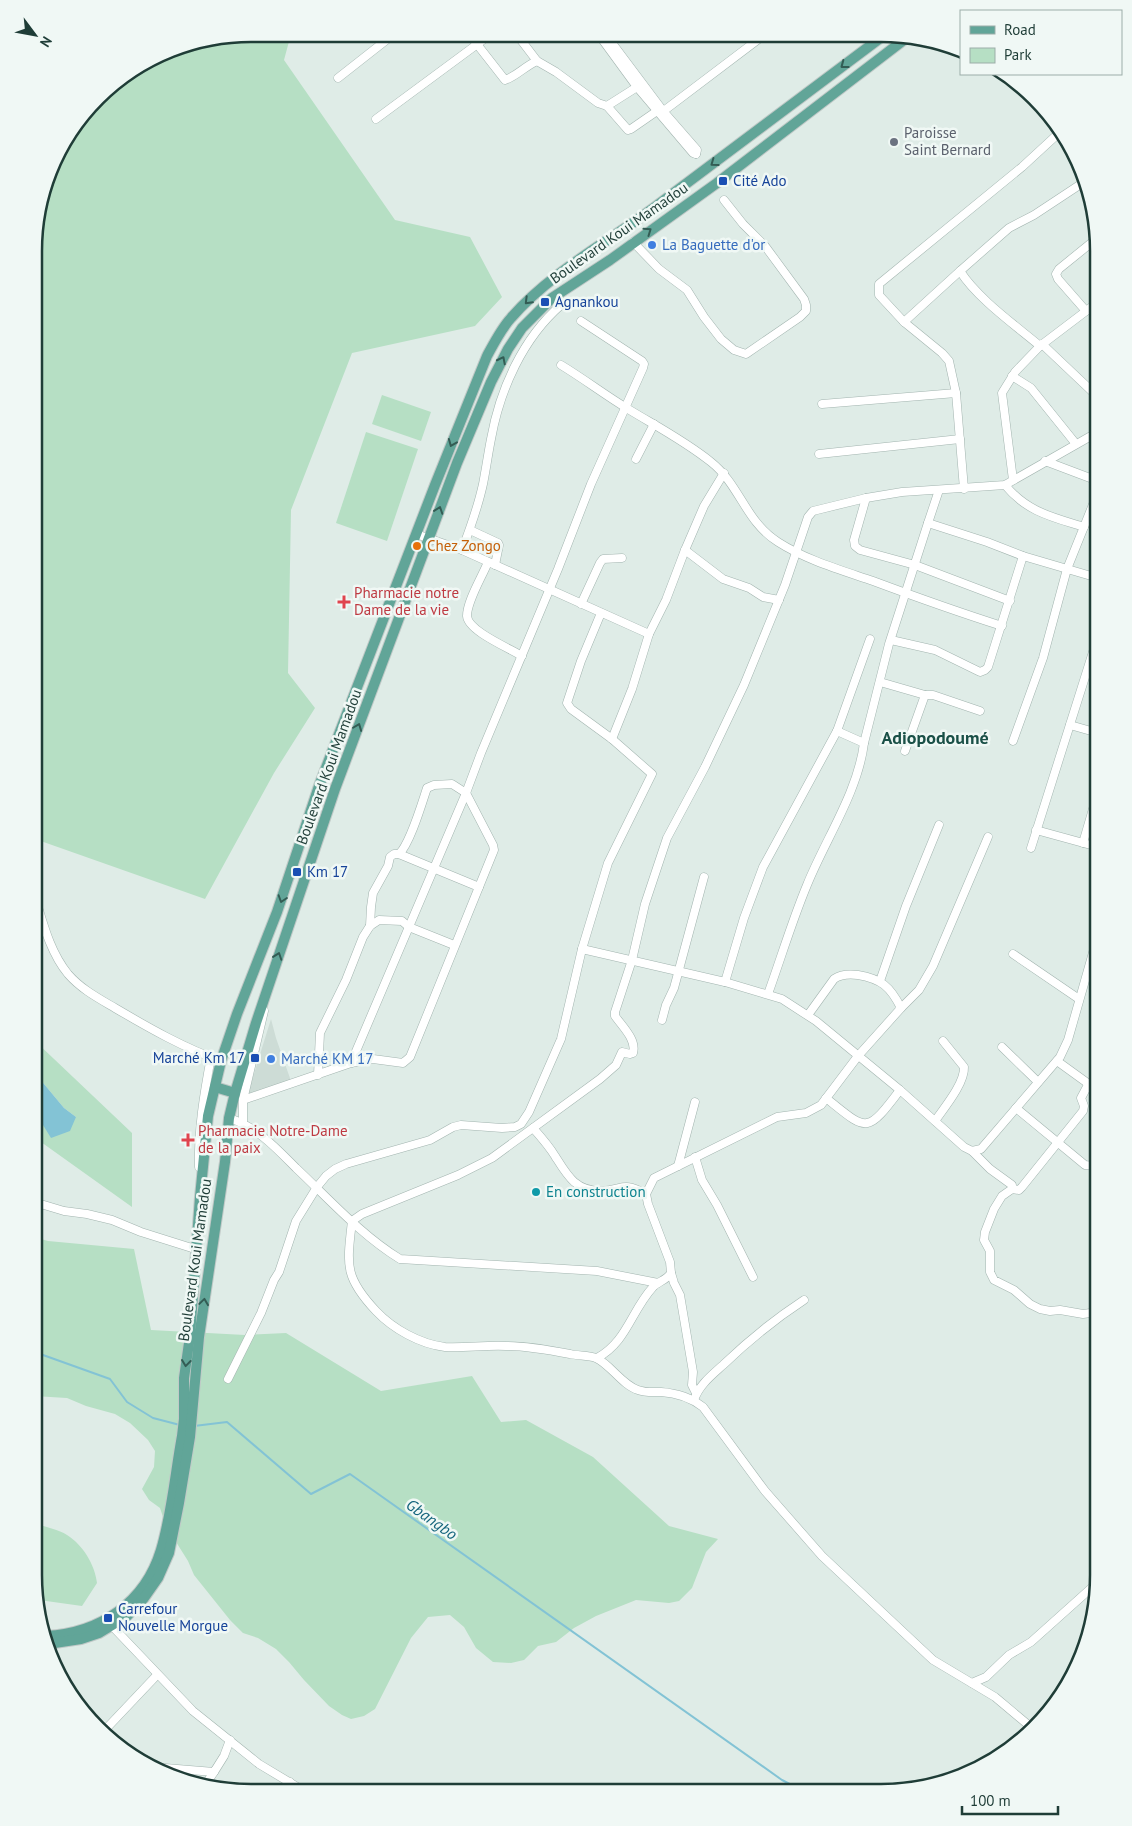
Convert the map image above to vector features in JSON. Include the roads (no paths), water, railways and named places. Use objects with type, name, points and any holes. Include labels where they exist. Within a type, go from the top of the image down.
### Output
[{"type":"main road","name":"Boulevard Koui Mamadou","points":[[188,1420],[184,1378],[190,1336],[195,1249],[208,1116],[214,1086],[237,1014],[277,912],[319,786],[480,372],[497,338],[511,318],[536,293],[875,42]]},
{"type":"main road","name":"Boulevard Koui Mamadou","points":[[55,1643],[81,1639],[112,1626],[127,1616],[144,1598],[158,1578],[168,1553],[174,1531],[225,1162],[229,1118],[235,1093],[272,974],[335,789],[454,471],[491,382],[508,349],[522,328],[552,298],[610,260],[717,183],[899,43]]},
{"type":"main road","points":[[214,1086],[235,1093]]},
{"type":"main road","name":"Boulevard Koui Mamadou","points":[[52,1636],[66,1635],[100,1624],[118,1612],[137,1594],[151,1573],[161,1551],[186,1437]]},
{"type":"street","points":[[338,78],[384,42]]},
{"type":"street","points":[[475,42],[505,80],[537,61]]},
{"type":"street","points":[[376,119],[481,42]]},
{"type":"street","points":[[523,42],[537,61],[556,72],[598,104],[607,106],[628,130],[660,112],[755,42]]},
{"type":"street","points":[[604,42],[637,86],[660,112],[697,150],[696,154],[693,154],[660,112],[611,42]]},
{"type":"street","points":[[607,106],[637,86]]},
{"type":"street","points":[[964,489],[956,393],[949,361],[904,322],[878,296],[879,284],[1022,167],[1055,137]]},
{"type":"street","points":[[904,322],[1009,228],[1034,215],[1078,186]]},
{"type":"street","points":[[634,242],[659,269],[687,290],[704,318],[721,339],[734,350],[746,354],[800,317],[806,311],[806,305],[804,299],[765,246],[743,224],[724,200]]},
{"type":"street","points":[[1086,311],[1058,279],[1056,274],[1058,270],[1089,244]]},
{"type":"street","points":[[960,271],[978,294],[1041,345],[1090,390]]},
{"type":"street","points":[[462,550],[470,530],[483,484],[498,411],[513,369],[548,316],[562,305]]},
{"type":"street","points":[[1014,480],[1002,393],[1012,376],[1041,345],[1090,308]]},
{"type":"street","points":[[351,1063],[466,793],[592,484],[644,364],[581,321]]},
{"type":"street","points":[[561,365],[625,407],[681,439],[711,462],[724,474],[751,516],[762,529],[778,542],[796,552],[943,607],[1002,626]]},
{"type":"street","points":[[1012,376],[1031,388],[1076,444]]},
{"type":"street","points":[[822,404],[956,393]]},
{"type":"street","points":[[636,459],[654,424]]},
{"type":"street","points":[[695,1396],[638,1390],[630,1386],[597,1358],[530,1347],[445,1347],[421,1341],[383,1319],[362,1297],[351,1276],[348,1262],[352,1221],[362,1214],[492,1158],[600,1079],[616,1065],[622,1052],[633,1053],[634,1046],[632,1040],[615,1016],[646,904],[667,838],[705,767],[744,685],[779,600],[808,517],[813,511],[866,498],[902,492],[1005,485],[1090,436]]},
{"type":"street","points":[[819,454],[960,439]]},
{"type":"street","points":[[1046,461],[1090,476]]},
{"type":"street","points":[[612,739],[632,690],[649,634],[666,600],[684,550],[704,506],[724,474]]},
{"type":"street","points":[[1005,485],[1016,498],[1027,506],[1046,515],[1084,527]]},
{"type":"street","points":[[768,994],[807,884],[840,813],[862,759],[864,743],[891,640],[939,490]]},
{"type":"street","points":[[866,498],[854,540],[855,546],[860,550],[915,565],[1010,601]]},
{"type":"street","points":[[1012,741],[1043,658],[1067,569],[1090,512]]},
{"type":"street","points":[[928,523],[1023,556],[1090,576]]},
{"type":"street","points":[[470,530],[499,545],[492,564],[470,602],[467,617],[470,625],[481,634],[522,656]]},
{"type":"street","points":[[416,534],[462,550],[649,634]]},
{"type":"street","points":[[684,550],[700,561],[711,572],[723,579],[749,588],[763,597],[779,600]]},
{"type":"street","points":[[891,640],[935,650],[983,672],[988,667],[1023,556]]},
{"type":"street","points":[[581,604],[603,559],[622,558]]},
{"type":"street","points":[[228,1379],[279,1272],[296,1222],[317,1187],[330,1172],[346,1164],[430,1140],[452,1127],[461,1125],[515,1127],[521,1124],[529,1112],[561,1039],[582,949],[612,852],[652,774],[612,739],[571,709],[567,703],[581,661],[601,613]]},
{"type":"street","points":[[725,982],[744,918],[763,867],[837,731],[870,639]]},
{"type":"street","points":[[1032,848],[1036,830],[1090,661]]},
{"type":"street","points":[[880,682],[980,711]]},
{"type":"street","points":[[905,751],[925,695]]},
{"type":"street","points":[[1070,725],[1090,731]]},
{"type":"street","points":[[837,731],[864,743]]},
{"type":"street","points":[[243,1100],[318,1076],[351,1063],[373,1059],[404,1063],[410,1057],[494,850],[494,845],[466,793],[452,784],[434,785],[428,788],[407,842],[399,854]]},
{"type":"street","points":[[1083,843],[1090,819]]},
{"type":"street","points":[[880,981],[906,906],[939,825]]},
{"type":"street","points":[[1036,830],[1090,845]]},
{"type":"street","points":[[988,837],[933,966],[919,990],[858,1056],[815,1110],[777,1117],[695,1157],[654,1178],[646,1194],[670,1262],[671,1273],[680,1295],[693,1372],[692,1385],[695,1396],[765,1491],[822,1556],[933,1660],[976,1682],[1027,1723]]},
{"type":"street","points":[[370,926],[370,906],[373,893],[388,866],[390,857],[394,854],[399,854],[434,867],[479,886]]},
{"type":"street","points":[[662,1020],[666,1005],[674,988],[704,876]]},
{"type":"street","points":[[42,919],[50,945],[67,973],[81,987],[138,1022],[192,1050],[221,1061]]},
{"type":"street","points":[[318,1076],[320,1033],[346,980],[363,937],[370,926],[379,920],[402,921],[409,927],[454,945]]},
{"type":"street","points":[[582,949],[725,982],[782,999],[808,1015],[900,1090],[964,1147],[972,1151],[990,1169],[1012,1186],[1012,1189]]},
{"type":"street","points":[[1013,954],[1079,999]]},
{"type":"street","points":[[972,1151],[981,1148],[1057,1061],[1068,1040],[1090,962]]},
{"type":"street","points":[[243,1122],[243,1100],[272,974]]},
{"type":"street","points":[[808,1015],[834,979],[838,976],[852,974],[880,981],[894,996],[901,1008]]},
{"type":"street","points":[[935,1121],[964,1073],[964,1067],[943,1041]]},
{"type":"street","points":[[1002,1047],[1038,1082]]},
{"type":"street","points":[[200,1197],[199,1136],[205,1086],[211,1057]]},
{"type":"street","points":[[1057,1061],[1079,1075],[1086,1082],[1088,1086],[1081,1098],[1084,1106],[1083,1110],[1022,1187],[1019,1190],[1012,1189],[1002,1196],[994,1209],[985,1232],[984,1240],[990,1251],[990,1272],[994,1280],[1014,1290],[1030,1304],[1040,1309],[1082,1314],[1090,1313]]},
{"type":"street","points":[[826,1098],[858,1123],[866,1125],[873,1122],[900,1090]]},
{"type":"street","points":[[678,1166],[695,1102]]},
{"type":"street","points":[[1016,1108],[1085,1165],[1090,1166]]},
{"type":"street","points":[[229,1118],[243,1122],[265,1138],[352,1221],[400,1259],[587,1270],[658,1283]]},
{"type":"street","points":[[533,1128],[575,1184],[601,1191],[633,1187],[646,1194]]},
{"type":"street","points":[[695,1157],[702,1180],[717,1205],[753,1277]]},
{"type":"street","points":[[42,1205],[64,1212],[87,1214],[112,1220],[141,1232],[195,1249]]},
{"type":"street","points":[[597,1358],[608,1352],[618,1341],[646,1296],[671,1273]]},
{"type":"street","points":[[695,1396],[718,1369],[757,1334],[804,1300]]},
{"type":"street","points":[[976,1682],[986,1677],[1009,1655],[1031,1642],[1088,1595]]},
{"type":"street","points":[[112,1626],[193,1711],[260,1764],[293,1784]]},
{"type":"street","points":[[109,1727],[157,1675]]},
{"type":"street","points":[[210,1779],[224,1756],[230,1740]]},
{"type":"street","points":[[174,1769],[214,1772]]},
{"type":"water","points":[[42,1082],[64,1108],[76,1117],[70,1131],[51,1138],[43,1125]]},
{"type":"waterway","name":"Gbangbo","points":[[42,1355],[110,1379],[127,1402],[153,1418],[180,1425]]},
{"type":"waterway","name":"Gbangbo","points":[[194,1426],[227,1422],[311,1494],[350,1474],[790,1784]]},
{"type":"place","name":"Paroisse Saint Bernard","points":[[894,142]]},
{"type":"place","name":"Cité Ado","points":[[723,181]]},
{"type":"place","name":"La Baguette d'or","points":[[652,245]]},
{"type":"place","name":"Agnankou","points":[[545,302]]},
{"type":"place","name":"Chez Zongo","points":[[417,546]]},
{"type":"place","name":"Pharmacie notre Dame de la vie","points":[[344,602]]},
{"type":"place","name":"Km 17","points":[[297,872]]},
{"type":"place","name":"Marché Km 17","points":[[255,1058]]},
{"type":"place","name":"Marché KM 17","points":[[271,1059]]},
{"type":"place","name":"Pharmacie Notre-Dame de la paix","points":[[188,1140]]},
{"type":"place","name":"En construction","points":[[536,1192]]},
{"type":"place","name":"Carrefour Nouvelle Morgue","points":[[108,1618]]},
{"type":"district","name":"Adiopodoumé","points":[[935,738]]}]
